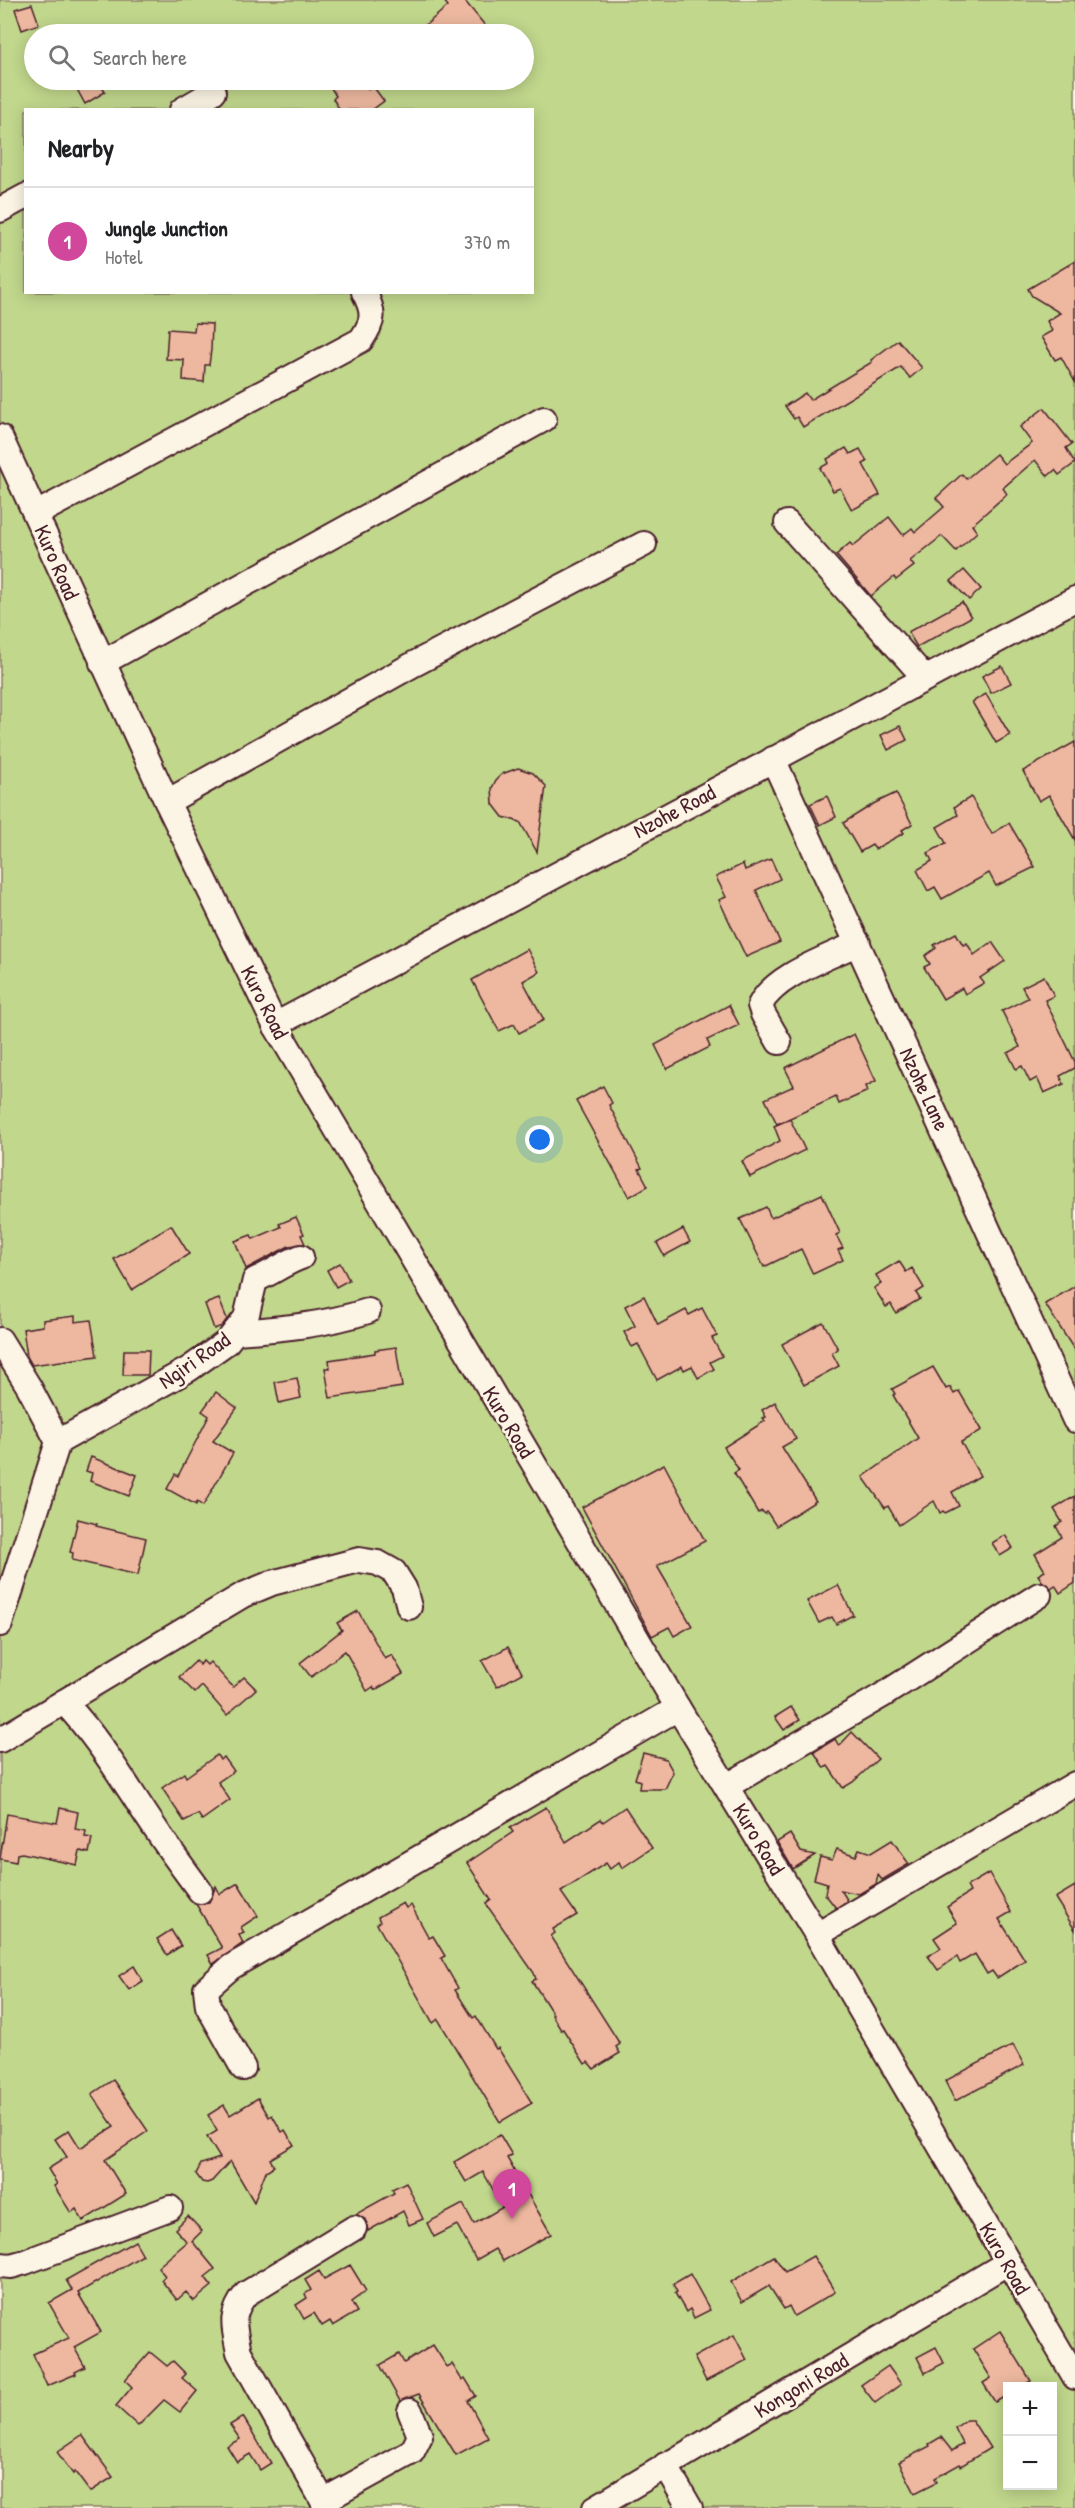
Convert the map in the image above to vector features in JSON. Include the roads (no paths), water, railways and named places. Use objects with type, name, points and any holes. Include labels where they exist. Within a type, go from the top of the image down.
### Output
[{"type":"street","points":[[185,108],[213,92]]},
{"type":"street","points":[[0,210],[24,197]]},
{"type":"street","points":[[36,514],[361,340],[371,326],[372,307],[365,294]]},
{"type":"street","points":[[102,663],[544,419]]},
{"type":"street","name":"Kuro Road","points":[[2,447],[36,514],[167,802],[275,1025],[678,1708],[817,1935],[1075,2377]]},
{"type":"street","points":[[787,523],[925,678]]},
{"type":"street","points":[[167,802],[414,664],[645,544]]},
{"type":"street","name":"Nzohe Road","points":[[275,1025],[1075,599]]},
{"type":"street","name":"Nzohe Lane","points":[[773,759],[1075,1420]]},
{"type":"street","points":[[779,1042],[760,1005],[766,993],[780,981],[858,943]]},
{"type":"street","name":"Ngiri Road","points":[[57,1442],[189,1369],[227,1342],[246,1318],[255,1280],[272,1274],[285,1262],[302,1257]]},
{"type":"street","points":[[235,1332],[335,1322],[368,1311]]},
{"type":"street","points":[[0,1340],[30,1387],[57,1442],[0,1624]]},
{"type":"street","points":[[0,1740],[243,1595],[272,1583],[359,1560],[378,1563],[394,1572],[404,1588],[409,1607]]},
{"type":"street","points":[[727,1786],[884,1695],[1039,1595]]},
{"type":"street","points":[[64,1702],[103,1750],[200,1891]]},
{"type":"street","points":[[243,2068],[208,2006],[206,1989],[211,1982],[231,1967],[678,1708]]},
{"type":"street","points":[[817,1935],[1075,1784]]},
{"type":"street","points":[[0,2265],[11,2266],[25,2262],[170,2208]]},
{"type":"street","points":[[354,2228],[246,2294],[236,2306],[233,2323],[238,2352],[325,2504],[412,2452],[420,2436],[410,2411]]},
{"type":"street","name":"Kongoni Road","points":[[595,2508],[1007,2263]]},
{"type":"street","points":[[665,2465],[690,2508]]},
{"type":"place","name":"Jungle Junction","points":[[512,2219]]}]
